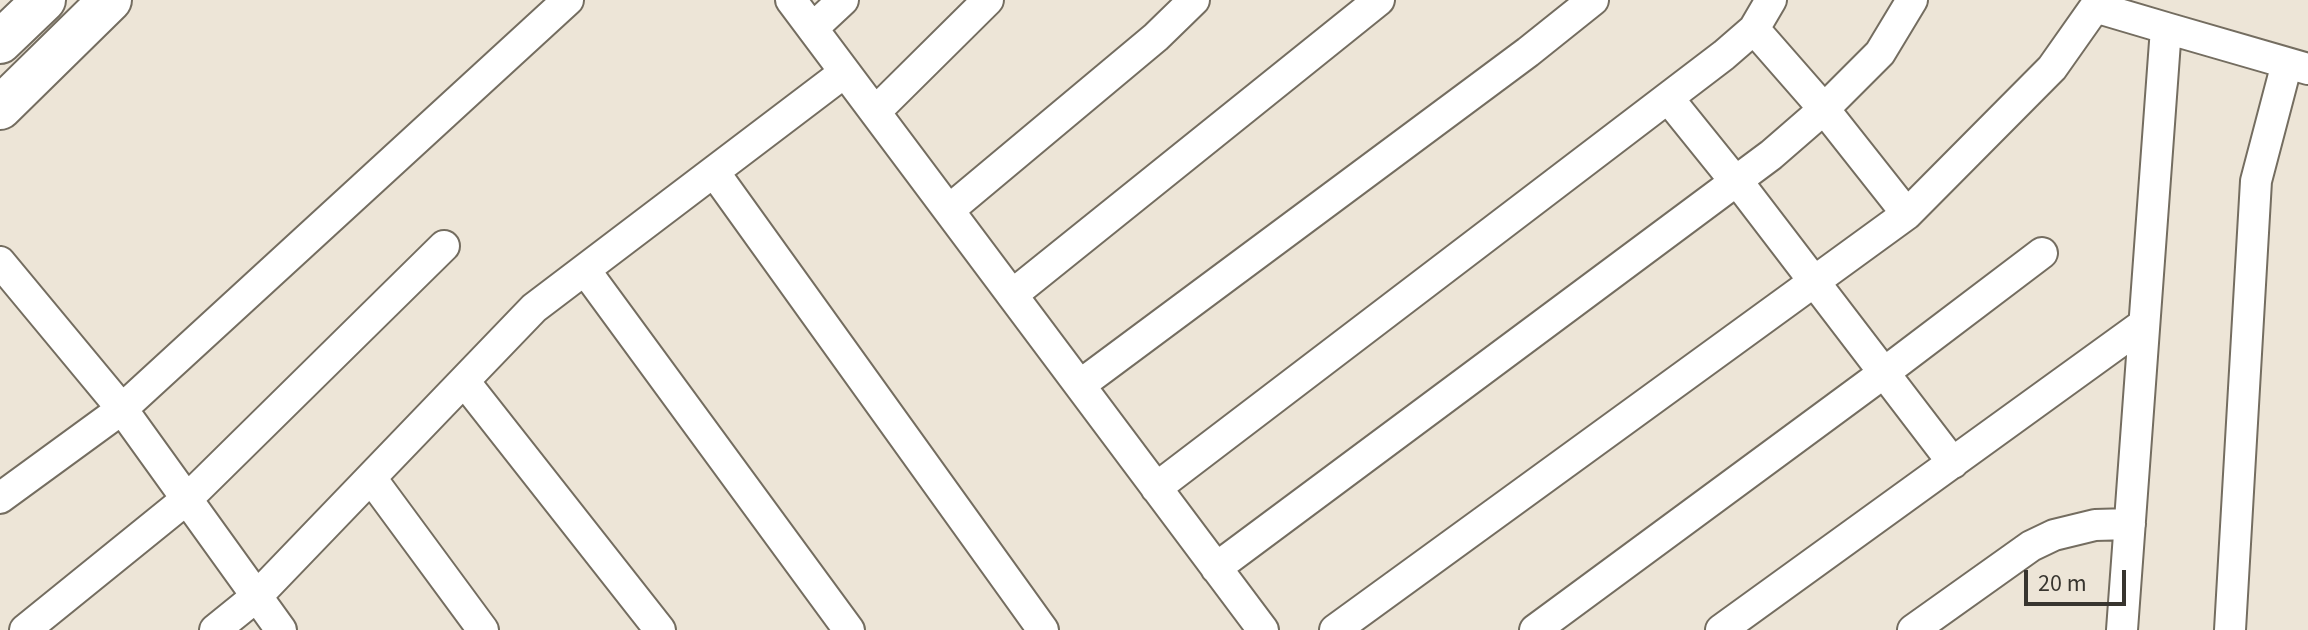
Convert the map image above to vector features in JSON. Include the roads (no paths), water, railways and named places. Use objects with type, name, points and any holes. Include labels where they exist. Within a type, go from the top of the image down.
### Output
[{"type":"street","points":[[0,42],[44,0]]},
{"type":"street","points":[[0,108],[110,0]]},
{"type":"street","points":[[0,498],[122,409],[568,0]]},
{"type":"street","points":[[791,0],[1263,630]]},
{"type":"street","points":[[813,28],[843,0]]},
{"type":"street","points":[[875,112],[988,0]]},
{"type":"street","points":[[949,210],[1156,37],[1194,0]]},
{"type":"street","points":[[1012,295],[1379,0]]},
{"type":"street","points":[[1080,385],[1528,52],[1593,0]]},
{"type":"street","points":[[1156,488],[1668,98],[1754,29],[1771,0]]},
{"type":"street","points":[[1216,568],[1771,155],[1824,109],[1880,53],[1912,0]]},
{"type":"street","points":[[1335,630],[1907,214],[2052,68],[2084,3],[2297,66],[2256,181],[2230,630]]},
{"type":"street","points":[[2122,630],[2166,28]]},
{"type":"street","points":[[1754,29],[1824,109],[1907,214]]},
{"type":"street","points":[[215,630],[257,596],[534,308],[845,72]]},
{"type":"street","points":[[1668,98],[1814,280],[1953,463]]},
{"type":"street","points":[[714,172],[1043,630]]},
{"type":"street","points":[[25,630],[188,498],[444,246]]},
{"type":"street","points":[[1535,630],[2042,253]]},
{"type":"street","points":[[0,262],[122,409],[281,630]]},
{"type":"street","points":[[585,270],[849,630]]},
{"type":"street","points":[[1721,630],[2144,324]]},
{"type":"street","points":[[464,381],[660,630]]},
{"type":"street","points":[[371,478],[483,630]]},
{"type":"street","points":[[1913,630],[2031,546],[2054,535],[2095,525],[2130,524]]}]
